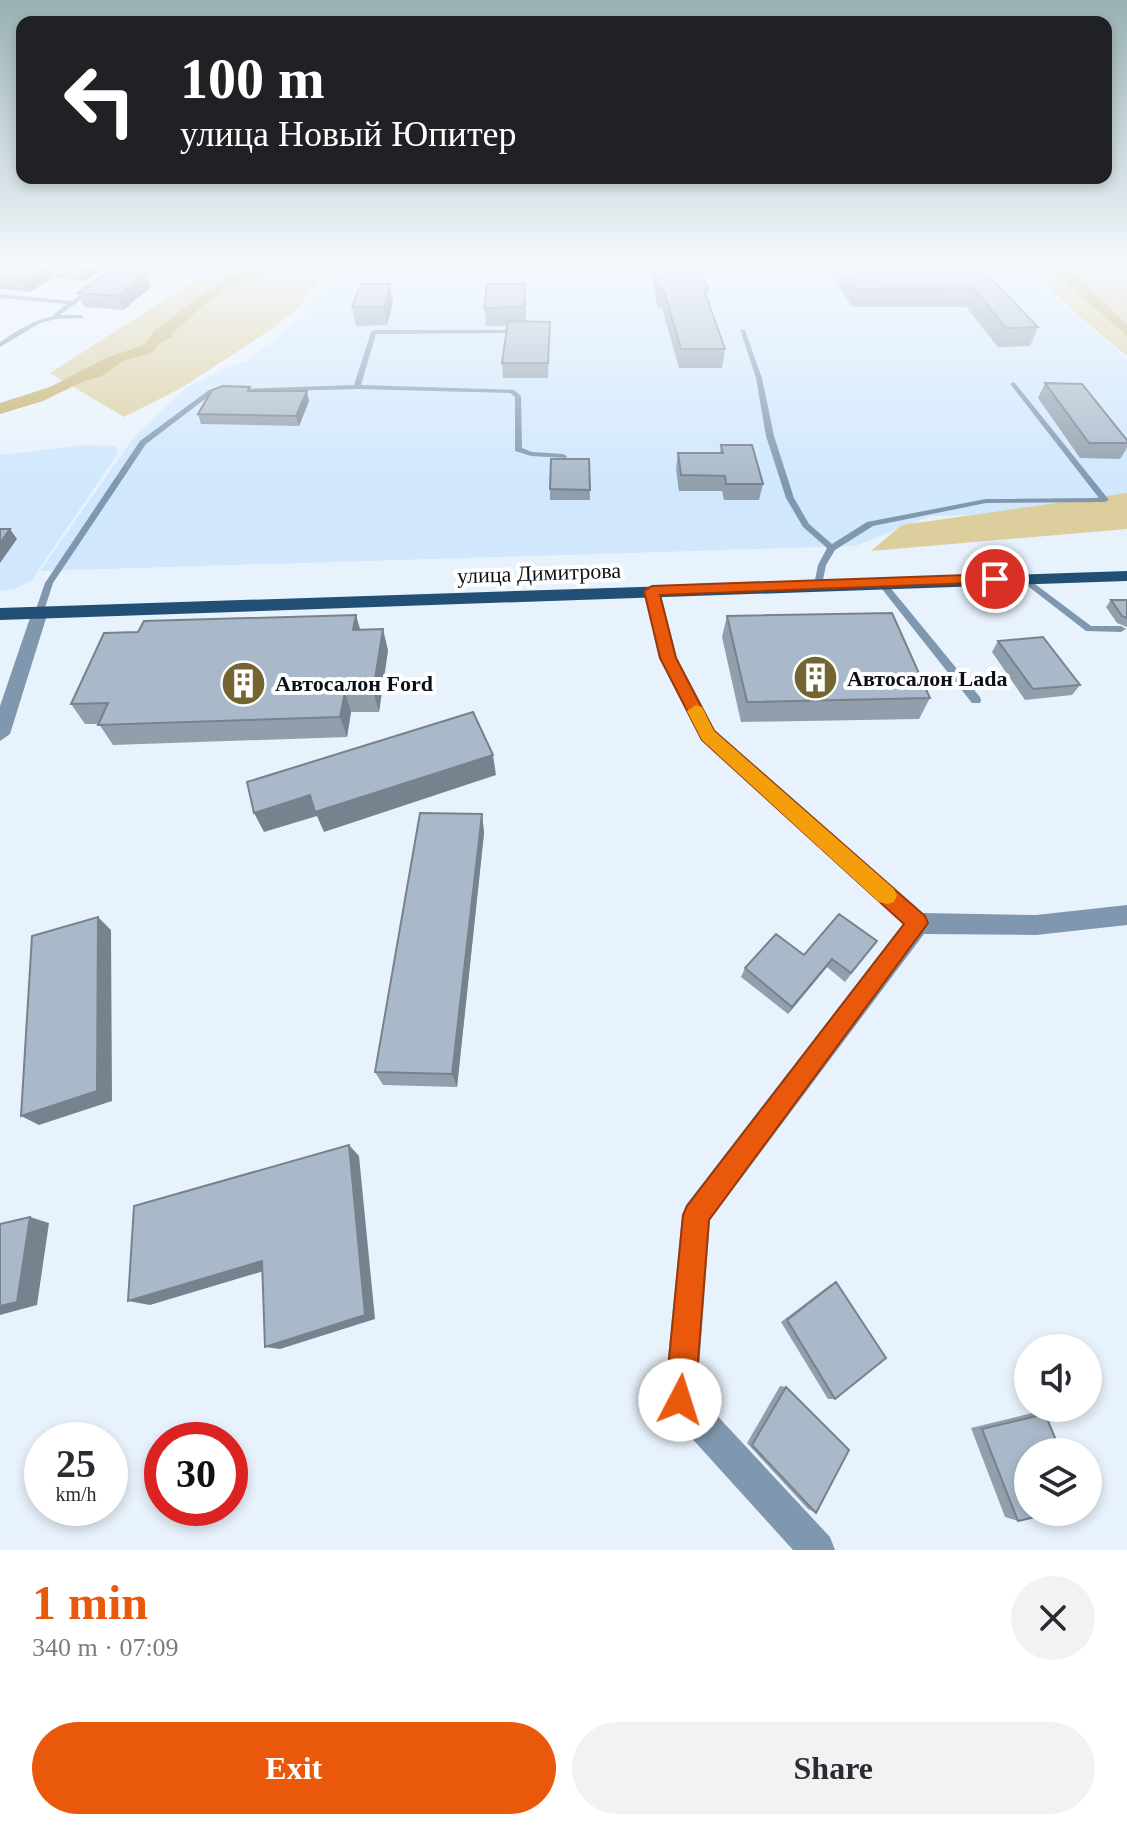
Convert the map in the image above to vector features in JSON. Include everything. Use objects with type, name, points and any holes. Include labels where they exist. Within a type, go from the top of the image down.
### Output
[{"type":"main road","name":"улица Димитрова","points":[[0,614],[1127,576]]},
{"type":"street","points":[[652,591],[668,658],[708,735],[918,923],[1036,925],[1127,915]]},
{"type":"street","points":[[0,734],[40,612]]},
{"type":"street","points":[[817,1550],[680,1400],[696,1215],[918,923]]},
{"type":"lane","points":[[357,387],[372,339]]},
{"type":"lane","points":[[745,339],[759,378],[770,436],[790,498],[806,525],[832,548]]},
{"type":"lane","points":[[818,585],[822,565],[832,548],[870,524],[986,501],[1105,500],[1013,384]]},
{"type":"lane","points":[[40,612],[49,583],[143,443],[211,391],[357,387],[512,391],[518,396],[518,449],[531,454],[563,456]]},
{"type":"lane","points":[[1023,578],[1089,629],[1121,629]]},
{"type":"lane","points":[[881,582],[976,700]]},
{"type":"shaded area","points":[[103,339],[256,339],[183,387],[124,417],[50,373]]},
{"type":"shaded area","points":[[148,339],[168,339],[152,353],[125,360],[100,377],[84,381],[43,401],[0,414],[0,403],[50,387],[106,358],[144,345]]},
{"type":"shaded area","points":[[274,339],[1104,339],[1127,359],[1127,511],[931,516],[855,546],[40,571],[134,437],[186,388],[248,360]]},
{"type":"shaded area","points":[[1107,339],[1127,339],[1127,356]]},
{"type":"shaded area","points":[[82,445],[116,446],[118,453],[31,581],[15,589],[0,591],[0,455]]},
{"type":"shaded area","points":[[1127,493],[1127,529],[871,551],[902,525]]},
{"type":"building","points":[[505,339],[549,339],[548,363],[502,363]]},
{"type":"building","points":[[678,339],[722,339],[725,349],[681,349]]},
{"type":"building","points":[[1045,383],[1082,384],[1127,443],[1089,443]]},
{"type":"building","points":[[223,386],[250,387],[248,391],[307,391],[296,416],[198,414],[212,390]]},
{"type":"building","points":[[721,445],[752,445],[763,484],[726,484],[725,476],[681,475],[678,453],[723,453]]},
{"type":"building","points":[[551,459],[589,459],[590,490],[550,489]]},
{"type":"building","points":[[0,529],[10,529],[0,543]]},
{"type":"building","points":[[1111,600],[1127,600],[1127,618],[1122,616]]},
{"type":"building","name":"Автосалон Lada","points":[[892,613],[930,698],[747,702],[727,616]]},
{"type":"building","name":"Автосалон Ford","points":[[356,615],[353,630],[383,629],[373,691],[345,692],[340,717],[98,725],[108,703],[71,704],[104,633],[138,632],[144,621]]},
{"type":"building","points":[[1043,637],[1080,685],[1033,689],[998,641]]},
{"type":"building","points":[[473,712],[493,755],[315,812],[310,795],[254,813],[247,782]]},
{"type":"building","points":[[420,813],[482,814],[452,1074],[375,1072]]},
{"type":"building","points":[[839,914],[877,941],[851,973],[832,959],[792,1007],[745,968],[776,934],[804,955]]},
{"type":"building","points":[[98,917],[97,1091],[21,1116],[32,936]]},
{"type":"building","points":[[349,1145],[365,1315],[265,1347],[262,1261],[128,1301],[134,1206]]},
{"type":"building","points":[[30,1217],[17,1302],[0,1306],[0,1224]]},
{"type":"building","points":[[836,1282],[886,1358],[835,1399],[787,1320]]},
{"type":"building","points":[[786,1387],[849,1450],[816,1513],[752,1445]]},
{"type":"building","points":[[1014,1421],[1048,1422],[1055,1438],[1014,1438],[1014,1511],[982,1429]]},
{"type":"slow traffic","points":[[696,711],[708,735],[887,895]]},
{"type":"place","name":"Автосалон Lada","points":[[816,678]]},
{"type":"place","name":"Автосалон Ford","points":[[244,683]]},
{"type":"route","points":[[680,1400],[696,1215],[918,923],[708,735],[668,658],[652,591],[995,579]]}]
